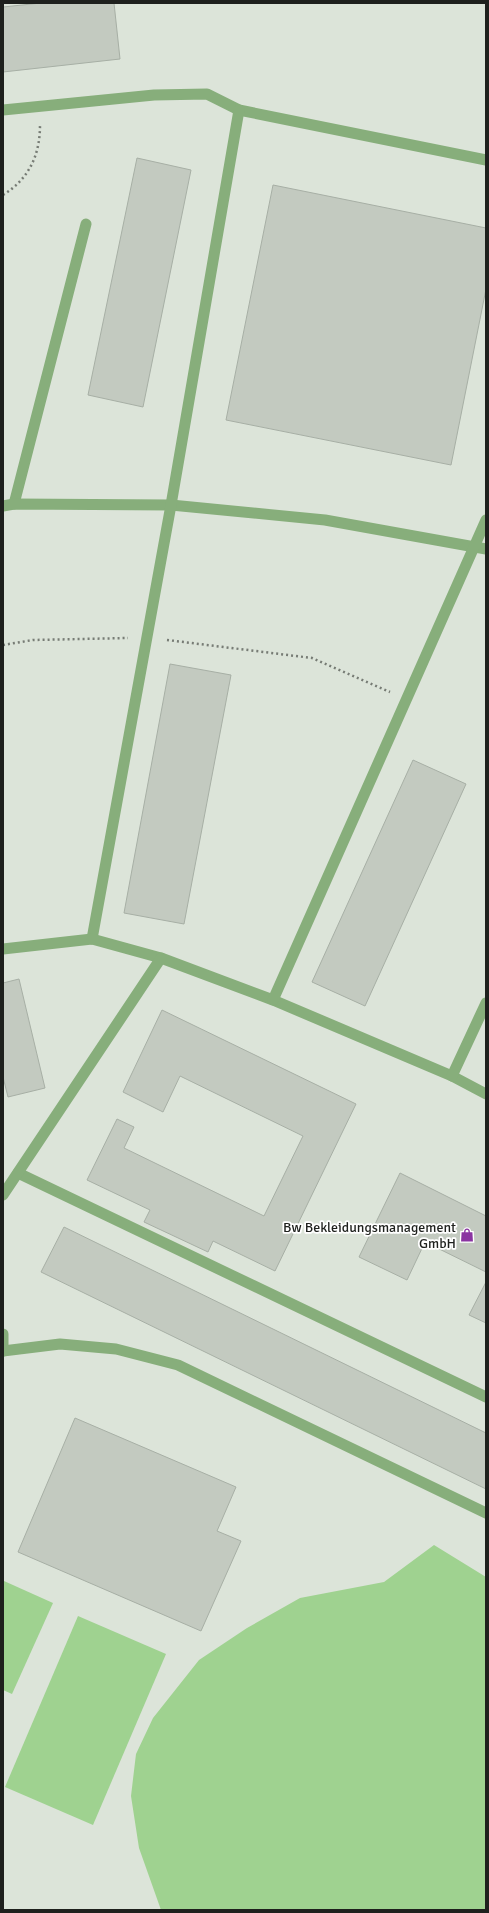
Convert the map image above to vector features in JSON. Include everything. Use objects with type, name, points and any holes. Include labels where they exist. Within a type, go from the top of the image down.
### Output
[{"type":"lane","points":[[3,110],[154,95],[207,94],[239,110],[486,160]]},
{"type":"lane","points":[[92,939],[171,505],[239,110]]},
{"type":"lane","points":[[86,224],[9,505],[171,505],[325,520],[486,549]]},
{"type":"lane","points":[[273,1000],[486,520]]},
{"type":"lane","points":[[3,949],[92,939],[160,958],[273,1000],[452,1076],[486,1094]]},
{"type":"lane","points":[[3,1195],[160,958]]},
{"type":"lane","points":[[452,1076],[486,1003]]},
{"type":"lane","points":[[18,1173],[486,1397]]},
{"type":"lane","points":[[3,1334],[3,1351],[60,1344],[116,1349],[178,1365],[486,1513]]},
{"type":"path","points":[[3,195],[30,170],[40,141],[39,106]]},
{"type":"path","points":[[3,645],[33,640],[147,637],[312,658],[406,699]]},
{"type":"green space","points":[[434,1545],[486,1577],[486,1910],[161,1910],[139,1848],[131,1796],[136,1754],[153,1718],[199,1660],[247,1628],[300,1598],[384,1582]]},
{"type":"green space","points":[[4,1581],[53,1603],[12,1694],[3,1690]]},
{"type":"green space","points":[[78,1616],[166,1654],[93,1825],[5,1787]]},
{"type":"building","points":[[41,3],[114,3],[120,59],[3,72],[3,7]]},
{"type":"building","points":[[137,158],[191,170],[143,407],[88,395]]},
{"type":"building","points":[[273,185],[486,228],[486,289],[451,465],[226,420]]},
{"type":"building","points":[[170,664],[231,675],[184,924],[124,913]]},
{"type":"building","points":[[413,760],[466,784],[365,1006],[312,982]]},
{"type":"building","points":[[19,979],[45,1088],[8,1097],[3,1077],[3,983]]},
{"type":"building","points":[[162,1010],[356,1104],[275,1271],[213,1241],[208,1252],[144,1222],[150,1210],[87,1180],[117,1119],[134,1127],[124,1148],[264,1216],[303,1136],[180,1076],[163,1112],[123,1092]]},
{"type":"building","points":[[400,1173],[486,1216],[486,1272],[425,1242],[407,1280],[359,1257]]},
{"type":"building","points":[[64,1227],[486,1433],[486,1489],[41,1272]]},
{"type":"building","points":[[486,1282],[486,1323],[469,1315]]},
{"type":"building","points":[[75,1418],[236,1487],[217,1531],[241,1541],[201,1631],[18,1552]]},
{"type":"place","name":"Bw Bekleidungsmanagement GmbH","points":[[467,1235]]}]
